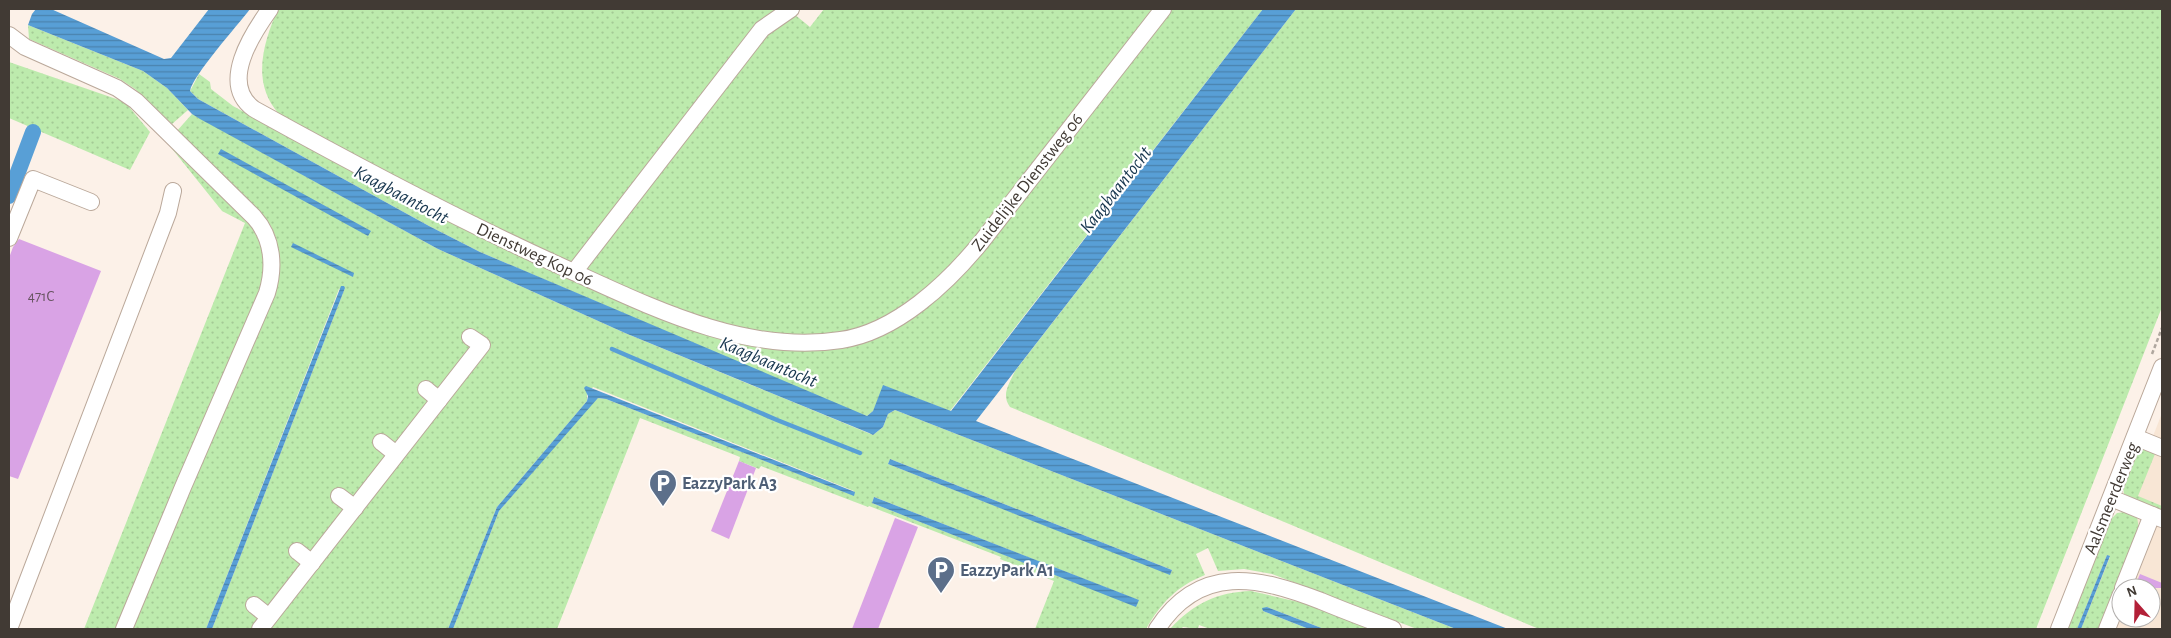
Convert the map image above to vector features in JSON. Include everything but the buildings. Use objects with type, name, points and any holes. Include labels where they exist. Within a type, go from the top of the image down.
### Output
[{"type":"street","name":"Dienstweg Kop 06","points":[[270,9],[244,53],[239,78],[242,95],[254,109],[413,196],[505,242],[574,272],[684,319],[740,336],[770,340],[825,342],[850,338],[869,331]]},
{"type":"street","points":[[574,272],[762,29],[791,9]]},
{"type":"street","name":"Zuidelijke Dienstweg 06","points":[[869,331],[905,312],[938,288],[962,264],[1163,9]]},
{"type":"street","points":[[9,35],[25,46],[122,91],[148,111],[254,217],[264,230],[270,246],[271,268],[269,287],[176,502],[124,629]]},
{"type":"street","points":[[9,238],[33,179],[91,202]]},
{"type":"street","points":[[9,629],[168,213],[174,191]]},
{"type":"street","points":[[254,605],[265,623],[482,345],[470,337]]},
{"type":"street","name":"Aalsmeerderweg","points":[[2059,629],[2162,367]]},
{"type":"street","points":[[426,389],[439,400]]},
{"type":"street","points":[[2135,437],[2162,448]]},
{"type":"street","points":[[381,442],[396,454]]},
{"type":"street","points":[[339,496],[354,508]]},
{"type":"street","points":[[2110,498],[2157,517],[2128,578]]},
{"type":"street","points":[[297,551],[312,563]]},
{"type":"street","points":[[1157,629],[1177,604],[1200,589],[1222,582],[1247,580],[1291,589],[1393,629]]},
{"type":"shaded area","points":[[2162,413],[2162,629],[2077,629],[2101,570]]},
{"type":"green space","points":[[278,9],[781,9],[572,263],[458,213],[279,114],[270,102],[262,76],[264,49]]},
{"type":"green space","points":[[824,9],[1154,9],[947,273],[886,317],[851,331],[816,336],[767,334],[704,320],[590,273],[587,267],[763,34],[794,14],[810,27]]},
{"type":"green space","points":[[1170,9],[1263,9],[950,411],[884,386],[873,411],[867,416],[862,415],[480,252],[198,99],[190,91],[199,74],[210,82],[211,89],[233,106],[433,214],[625,302],[806,347],[918,311]]},
{"type":"green space","points":[[1296,9],[2162,9],[2162,307],[2036,629],[1539,629],[1010,407],[1007,403],[1006,394],[1015,371]]},
{"type":"green space","points":[[28,25],[143,71],[167,88],[188,110],[172,124],[135,89],[120,79],[29,39]]},
{"type":"green space","points":[[9,62],[125,102],[150,132],[130,170],[9,118]]},
{"type":"green space","points":[[192,114],[438,249],[625,333],[873,435],[883,427],[888,414],[895,410],[1456,629],[1417,629],[1272,574],[1244,569],[1218,571],[1208,548],[1196,554],[1205,575],[1186,584],[1171,596],[1146,629],[1035,629],[1054,581],[1000,559],[1001,557],[869,506],[761,466],[759,469],[739,461],[740,457],[640,418],[557,629],[453,629],[499,511],[598,398],[606,399],[853,495],[854,491],[593,387],[587,394],[587,401],[497,507],[448,629],[263,629],[476,346],[255,629],[212,629],[345,288],[339,289],[206,629],[129,629],[277,262],[276,238],[271,226],[176,132]],"holes":[[[890,459],[1172,570],[1170,574],[888,464]],[[874,497],[1138,600],[1136,606],[872,503]]]},
{"type":"green space","points":[[170,135],[256,223],[268,274],[119,629],[84,629],[245,223],[222,211],[169,145]]},
{"type":"green space","points":[[2138,447],[2155,454],[2138,496],[2162,506],[2162,512],[2124,494],[2123,487]]},
{"type":"green space","points":[[2125,512],[2137,517],[2139,529],[2119,578],[2111,578],[2111,599],[2099,629],[2081,629],[2110,557],[2107,555],[2077,629],[2067,629],[2110,520],[2117,513]]},
{"type":"green space","points":[[1251,591],[1303,603],[1370,629],[1324,629],[1267,607],[1263,611],[1309,629],[1210,629],[1199,625],[1198,629],[1183,627],[1181,629],[1170,629],[1197,606],[1206,601],[1227,594]]},
{"type":"water","points":[[36,9],[51,9],[164,59],[171,58],[209,9],[250,9],[207,62],[193,84],[190,91],[198,99],[480,252],[867,416],[873,411],[883,385],[951,411],[1263,9],[1296,9],[976,421],[1508,629],[1456,629],[895,410],[888,414],[883,427],[873,435],[625,333],[438,249],[200,119],[192,114],[167,88],[143,71],[28,25]]},
{"type":"water","points":[[221,149],[371,231],[368,236],[218,154]]},
{"type":"water","points":[[293,243],[354,273],[353,277],[291,247]]},
{"type":"water","points":[[341,286],[345,288],[212,629],[206,629]]},
{"type":"water","points":[[586,386],[855,492],[854,496],[606,399],[598,398],[499,511],[453,629],[448,629],[497,507],[587,401],[588,396],[584,388]]},
{"type":"water","points":[[890,459],[1172,570],[1170,575],[888,464]]},
{"type":"water","points":[[874,497],[1139,600],[1136,607],[872,503]]},
{"type":"water","points":[[2107,555],[2110,556],[2081,629],[2077,629]]},
{"type":"water","points":[[1267,607],[1324,629],[1309,629],[1263,611],[1262,608]]},
{"type":"waterway","points":[[9,196],[33,132]]},
{"type":"waterway","points":[[612,349],[777,420],[860,453]]},
{"type":"place","name":"EazzyPark A3","points":[[663,507]]},
{"type":"place","name":"EazzyPark A1","points":[[941,594]]},
{"type":"water label","name":"Kaagbaantocht","points":[[1115,189]]},
{"type":"water label","name":"Kaagbaantocht","points":[[402,194]]},
{"type":"water label","name":"Kaagbaantocht","points":[[769,361]]}]
